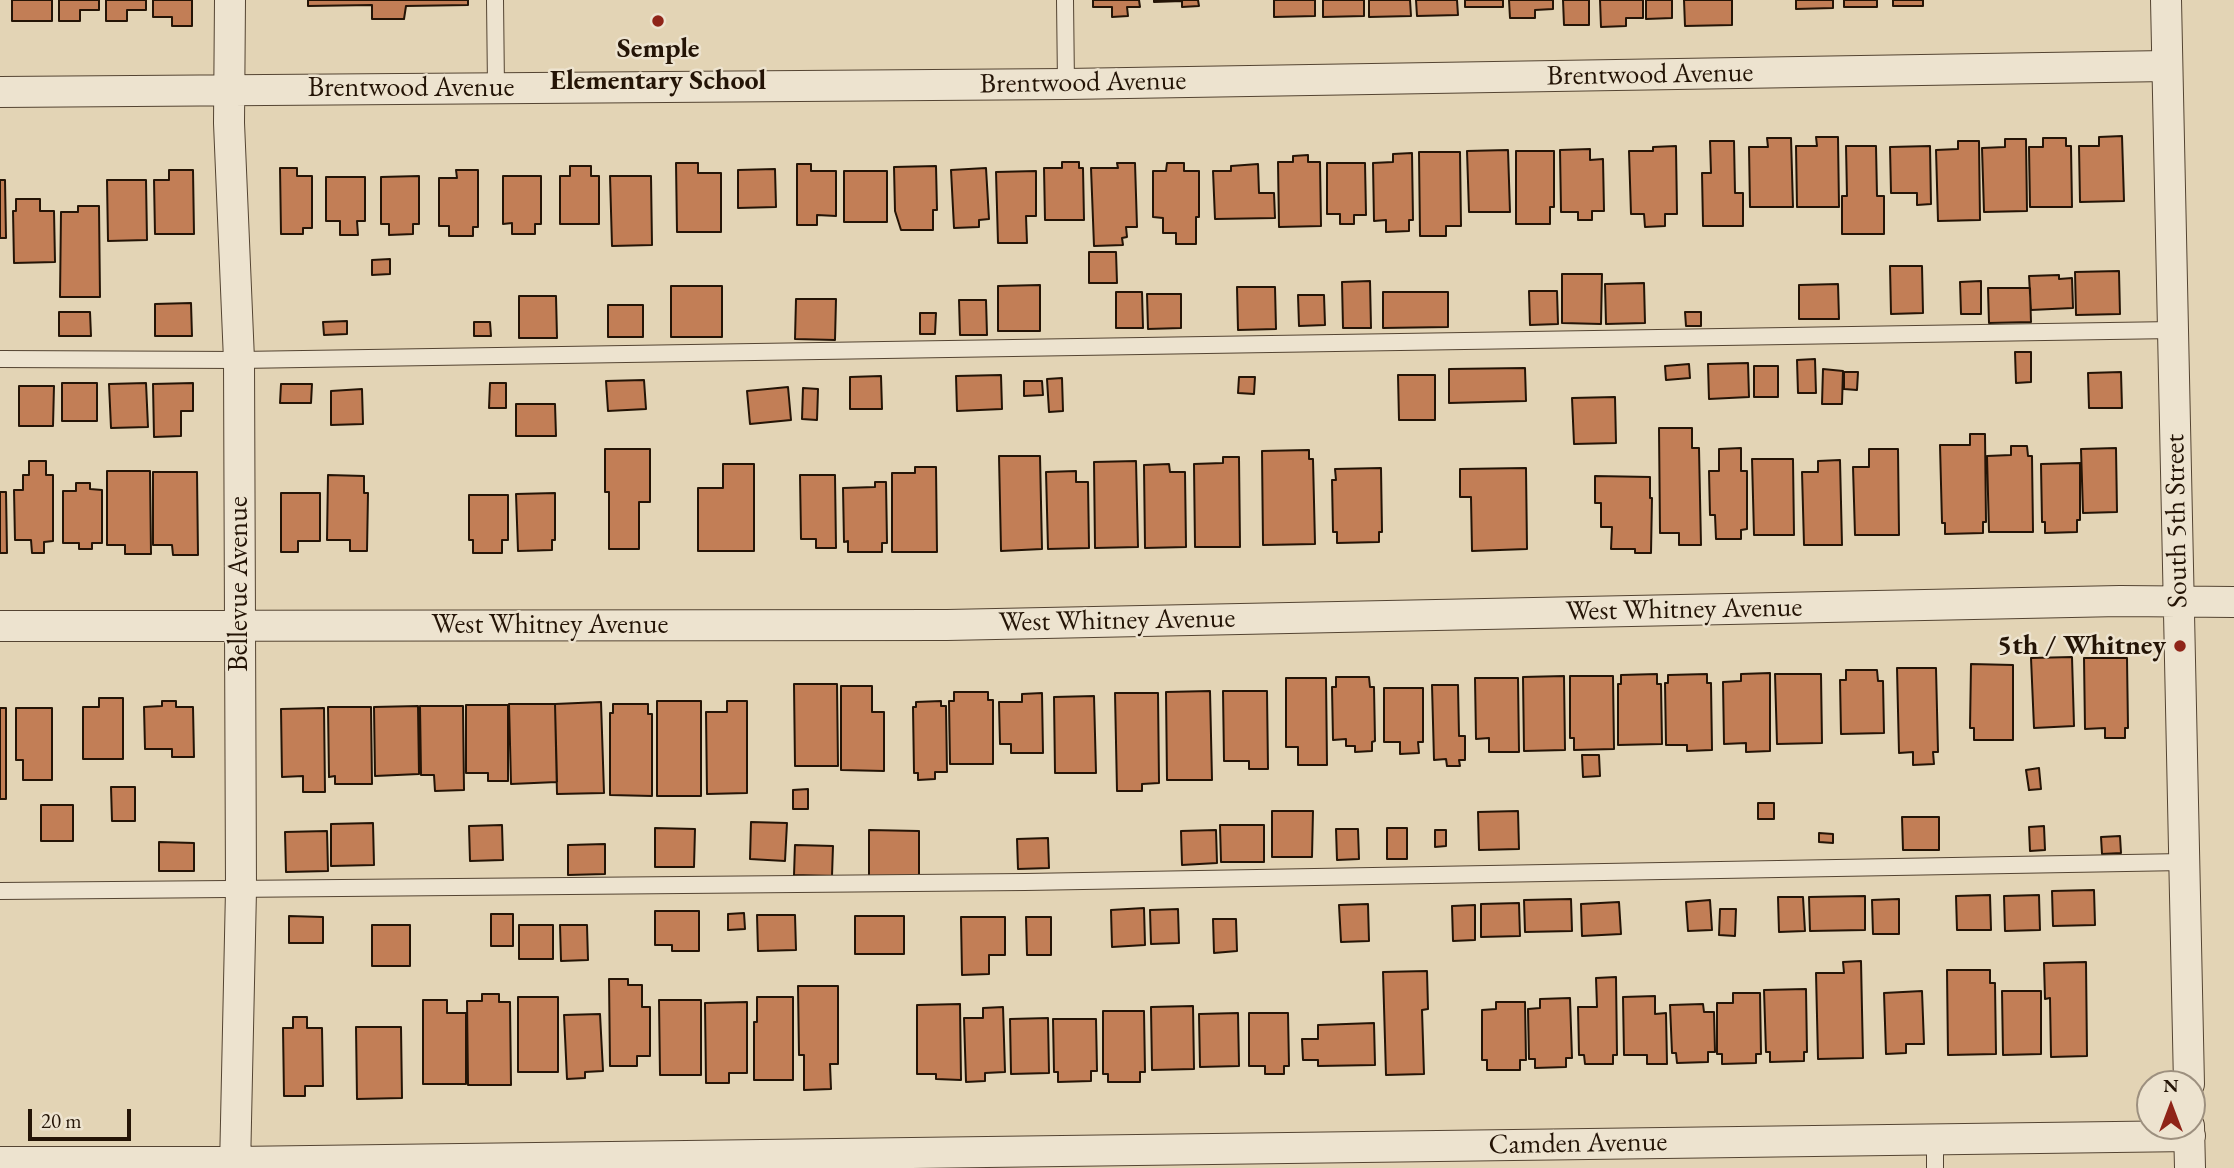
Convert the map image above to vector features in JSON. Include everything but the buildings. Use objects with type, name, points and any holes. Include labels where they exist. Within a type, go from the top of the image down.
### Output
[{"type":"street","name":"Bellevue Avenue","points":[[230,0],[229,90],[239,360],[241,890],[235,1165]]},
{"type":"street","name":"South 5th Street","points":[[2166,0],[2189,1070]]},
{"type":"street","name":"Brentwood Avenue","points":[[0,92],[1066,84],[2166,66]]},
{"type":"street","name":"West Whitney Avenue","points":[[0,626],[947,625],[2120,601],[2234,602]]},
{"type":"street","name":"Camden Avenue","points":[[0,1162],[235,1165],[1935,1154],[2136,1136]]},
{"type":"street","points":[[2190,1140],[2190,1168]]},
{"type":"lane","points":[[495,0],[496,87]]},
{"type":"lane","points":[[1065,0],[1066,84]]},
{"type":"lane","points":[[0,359],[239,360],[2174,330]]},
{"type":"lane","points":[[0,891],[1026,882],[2184,862]]},
{"type":"place","name":"Semple Elementary School","points":[[658,21]]},
{"type":"place","name":"5th / Whitney","points":[[2180,646]]}]
